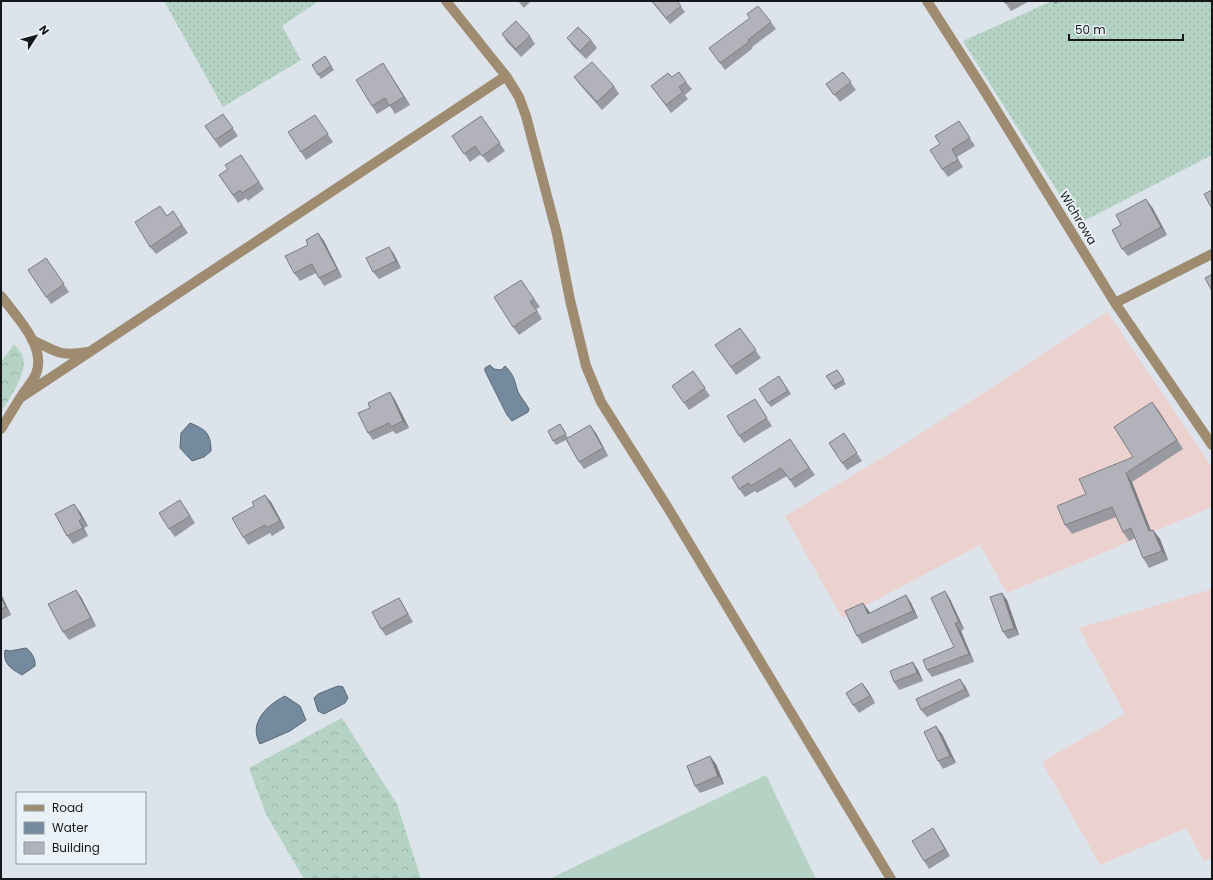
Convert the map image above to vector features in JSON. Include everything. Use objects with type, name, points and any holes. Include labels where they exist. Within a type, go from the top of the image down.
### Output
[{"type":"street","points":[[446,1],[506,76],[519,97],[530,130],[557,234],[584,360],[601,402],[668,508],[891,879]]},
{"type":"street","name":"Wichrowa","points":[[927,1],[984,90],[1115,304],[1212,445]]},
{"type":"street","points":[[20,398],[506,76]]},
{"type":"street","points":[[1115,304],[1212,254]]},
{"type":"street","points":[[1,296],[32,340],[37,352],[36,373],[1,429]]},
{"type":"street","points":[[32,340],[57,352],[68,355],[90,351]]},
{"type":"shaded area","points":[[1107,312],[1212,467],[1212,507],[1007,593],[980,545],[842,618],[785,516],[908,442]]},
{"type":"shaded area","points":[[1212,589],[1212,857],[1204,861],[1186,828],[1100,865],[1042,762],[1125,714],[1079,628]]},
{"type":"green space","points":[[164,1],[319,1],[282,26],[301,60],[223,107]]},
{"type":"green space","points":[[1052,1],[1212,1],[1212,155],[1078,224],[963,41]]},
{"type":"green space","points":[[14,344],[21,352],[23,357],[23,371],[17,386],[1,412],[1,362]]},
{"type":"green space","points":[[342,718],[397,804],[421,879],[304,879],[266,814],[249,768]]},
{"type":"green space","points":[[766,775],[816,879],[549,879]]},
{"type":"water","points":[[490,365],[494,369],[501,370],[505,366],[508,369],[514,378],[518,392],[529,409],[528,412],[512,421],[507,415],[485,371],[485,368]]},
{"type":"water","points":[[190,423],[200,427],[206,432],[211,445],[211,451],[204,457],[192,461],[180,448],[181,433]]},
{"type":"water","points":[[26,648],[33,656],[35,666],[22,675],[8,665],[5,659],[5,650],[10,651]]},
{"type":"water","points":[[338,686],[343,687],[348,698],[345,703],[324,714],[318,711],[314,698],[318,694]]},
{"type":"water","points":[[285,696],[300,706],[306,720],[290,731],[260,744],[256,729],[261,716],[272,704]]},
{"type":"building","points":[[652,1],[677,1],[681,6],[666,18]]},
{"type":"building","points":[[758,6],[771,22],[748,40],[749,42],[720,63],[709,48],[750,18],[747,14]]},
{"type":"building","points":[[516,21],[530,36],[516,49],[502,34]]},
{"type":"building","points":[[578,27],[591,40],[580,51],[567,38]]},
{"type":"building","points":[[325,56],[331,66],[318,75],[312,65]]},
{"type":"building","points":[[592,62],[614,86],[597,102],[574,77]]},
{"type":"building","points":[[383,63],[404,97],[389,106],[385,98],[372,106],[356,80]]},
{"type":"building","points":[[679,72],[686,82],[679,87],[683,92],[666,105],[651,86],[668,73],[672,77]]},
{"type":"building","points":[[843,72],[851,82],[834,95],[826,84]]},
{"type":"building","points":[[223,114],[233,128],[215,140],[205,126]]},
{"type":"building","points":[[315,115],[328,134],[301,152],[288,132]]},
{"type":"building","points":[[481,116],[500,143],[482,156],[475,146],[464,154],[452,136]]},
{"type":"building","points":[[959,121],[970,138],[952,149],[958,160],[942,169],[930,150],[940,144],[935,136]]},
{"type":"building","points":[[241,155],[259,182],[242,193],[240,190],[233,195],[219,175],[228,169],[225,165]]},
{"type":"building","points":[[1212,190],[1212,209],[1204,194]]},
{"type":"building","points":[[1146,199],[1161,227],[1122,249],[1112,230],[1121,225],[1116,215]]},
{"type":"building","points":[[160,206],[167,216],[173,211],[182,225],[150,247],[135,222]]},
{"type":"building","points":[[318,233],[337,269],[319,278],[312,264],[294,273],[285,256],[308,245],[306,240]]},
{"type":"building","points":[[389,247],[396,261],[373,272],[366,258]]},
{"type":"building","points":[[46,258],[64,284],[46,297],[28,270]]},
{"type":"building","points":[[1212,273],[1212,291],[1205,278]]},
{"type":"building","points":[[521,280],[534,299],[530,302],[537,311],[513,327],[494,297]]},
{"type":"building","points":[[740,328],[756,350],[731,367],[715,345]]},
{"type":"building","points":[[837,370],[844,380],[833,386],[826,376]]},
{"type":"building","points":[[693,371],[705,388],[684,403],[672,386]]},
{"type":"building","points":[[779,376],[788,391],[768,403],[759,389]]},
{"type":"building","points":[[390,392],[403,421],[391,427],[389,423],[368,433],[358,413],[370,408],[368,403]]},
{"type":"building","points":[[755,399],[767,418],[739,436],[727,416]]},
{"type":"building","points":[[1152,402],[1177,440],[1126,473],[1149,531],[1153,530],[1162,551],[1143,558],[1131,528],[1123,532],[1112,507],[1065,525],[1057,506],[1086,494],[1079,479],[1133,457],[1114,427]]},
{"type":"building","points":[[560,424],[566,434],[553,441],[548,431]]},
{"type":"building","points":[[590,425],[603,448],[579,462],[566,439]]},
{"type":"building","points":[[844,433],[857,453],[842,463],[829,443]]},
{"type":"building","points":[[790,439],[809,468],[790,480],[781,468],[751,486],[749,483],[739,489],[732,477]]},
{"type":"building","points":[[265,495],[280,521],[266,528],[265,525],[243,537],[232,518],[254,506],[252,502]]},
{"type":"building","points":[[180,500],[190,516],[169,529],[159,513]]},
{"type":"building","points":[[74,504],[82,518],[79,521],[83,528],[67,536],[55,514]]},
{"type":"building","points":[[76,590],[91,618],[63,632],[48,604]]},
{"type":"building","points":[[945,591],[959,622],[955,623],[969,654],[927,670],[923,660],[954,647],[931,598]]},
{"type":"building","points":[[1002,593],[1014,628],[1003,632],[990,597]]},
{"type":"building","points":[[906,595],[913,611],[857,636],[845,611],[863,603],[868,614]]},
{"type":"building","points":[[1,598],[6,607],[1,609]]},
{"type":"building","points":[[399,598],[408,614],[381,629],[372,612]]},
{"type":"building","points":[[913,662],[917,673],[894,682],[890,671]]},
{"type":"building","points":[[960,679],[965,689],[921,710],[916,699]]},
{"type":"building","points":[[862,683],[870,696],[853,705],[846,693]]},
{"type":"building","points":[[936,726],[950,756],[938,761],[924,732]]},
{"type":"building","points":[[710,756],[718,776],[695,786],[687,766]]},
{"type":"building","points":[[933,828],[945,849],[924,861],[912,841]]}]
